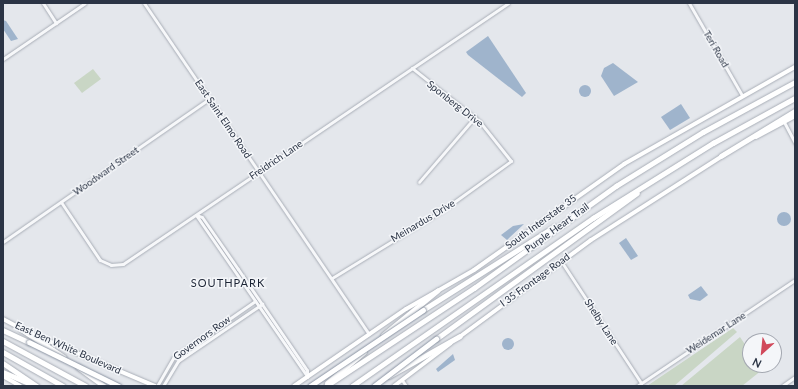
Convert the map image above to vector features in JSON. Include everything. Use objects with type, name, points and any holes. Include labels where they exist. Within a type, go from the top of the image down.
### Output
[{"type":"highway","name":"Purple Heart Trail","points":[[325,386],[474,288],[568,219],[703,132],[795,82]]},
{"type":"highway","name":"Purple Heart Trail","points":[[352,386],[592,218],[655,178],[795,98]]},
{"type":"highway","points":[[722,156],[795,111]]},
{"type":"highway","points":[[374,386],[655,178]]},
{"type":"highway","points":[[310,386],[423,310],[568,219]]},
{"type":"highway","points":[[325,386],[437,291]]},
{"type":"highway","points":[[22,329],[104,386]]},
{"type":"highway","points":[[3,330],[119,386]]},
{"type":"highway","points":[[370,386],[460,336]]},
{"type":"highway","points":[[3,340],[86,386]]},
{"type":"highway","points":[[3,352],[63,386]]},
{"type":"highway","points":[[3,363],[36,386]]},
{"type":"highway","points":[[3,372],[36,386]]},
{"type":"main road","name":"South Interstate 35","points":[[294,386],[369,334],[437,291],[474,270],[624,164],[742,95],[795,67]]},
{"type":"main road","points":[[722,156],[795,116]]},
{"type":"main road","name":"I 35 Frontage Road","points":[[460,336],[611,226],[722,156]]},
{"type":"main road","name":"East Ben White Boulevard","points":[[3,319],[22,329],[156,386]]},
{"type":"main road","points":[[394,386],[460,336]]},
{"type":"main road","points":[[3,376],[20,386]]},
{"type":"street","points":[[43,3],[56,23]]},
{"type":"street","points":[[3,59],[85,3]]},
{"type":"street","name":"East Saint Elmo Road","points":[[144,3],[369,334]]},
{"type":"street","name":"Freidrich Lane","points":[[61,202],[99,258],[111,265],[126,262],[508,3]]},
{"type":"street","name":"Teri Road","points":[[689,3],[742,95]]},
{"type":"street","name":"Sponberg Drive","points":[[412,68],[475,117],[511,161]]},
{"type":"street","name":"Woodward Street","points":[[3,242],[210,99]]},
{"type":"street","points":[[419,182],[475,117]]},
{"type":"street","points":[[784,122],[795,143]]},
{"type":"street","name":"Meinardus Drive","points":[[332,278],[444,210],[511,161]]},
{"type":"street","points":[[196,215],[202,217],[262,304],[284,339],[308,370],[307,376]]},
{"type":"street","points":[[196,215],[280,341],[307,376]]},
{"type":"street","name":"Shelby Lane","points":[[561,261],[641,382]]},
{"type":"street","name":"Weidemar Lane","points":[[637,386],[795,280]]},
{"type":"street","name":"Governors Row","points":[[156,386],[173,358],[258,299]]},
{"type":"street","name":"Governors Row","points":[[163,386],[178,360],[262,304]]},
{"type":"street","points":[[280,341],[284,339]]},
{"type":"street","points":[[782,386],[795,377]]},
{"type":"street","points":[[402,380],[406,386]]},
{"type":"green space","points":[[93,69],[101,79],[82,93],[74,83]]},
{"type":"green space","points":[[733,328],[737,332],[674,386],[647,386]]},
{"type":"green space","points":[[740,337],[742,340],[742,373],[758,373],[742,386],[681,386]]},
{"type":"water","points":[[3,20],[6,21],[18,39],[11,41],[3,29]]},
{"type":"water","points":[[488,36],[526,93],[522,97],[466,52]]},
{"type":"water","points":[[613,63],[638,82],[614,96],[601,76],[604,68]]},
{"type":"water","points":[[585,85],[589,87],[591,91],[589,95],[585,97],[581,95],[579,91],[581,87]]},
{"type":"water","points":[[681,104],[690,118],[670,130],[661,117]]},
{"type":"water","points":[[784,212],[789,214],[791,219],[789,224],[784,226],[779,224],[777,219],[779,214]]},
{"type":"water","points":[[524,224],[507,240],[501,235],[513,226]]},
{"type":"water","points":[[626,238],[638,256],[631,260],[619,243]]},
{"type":"water","points":[[701,286],[708,295],[700,301],[690,299],[688,295]]},
{"type":"water","points":[[506,338],[510,338],[514,344],[510,350],[506,350],[502,346],[502,342]]},
{"type":"water","points":[[453,354],[455,360],[438,372],[436,369]]},
{"type":"district","name":"SOUTHPARK","points":[[228,283]]}]
